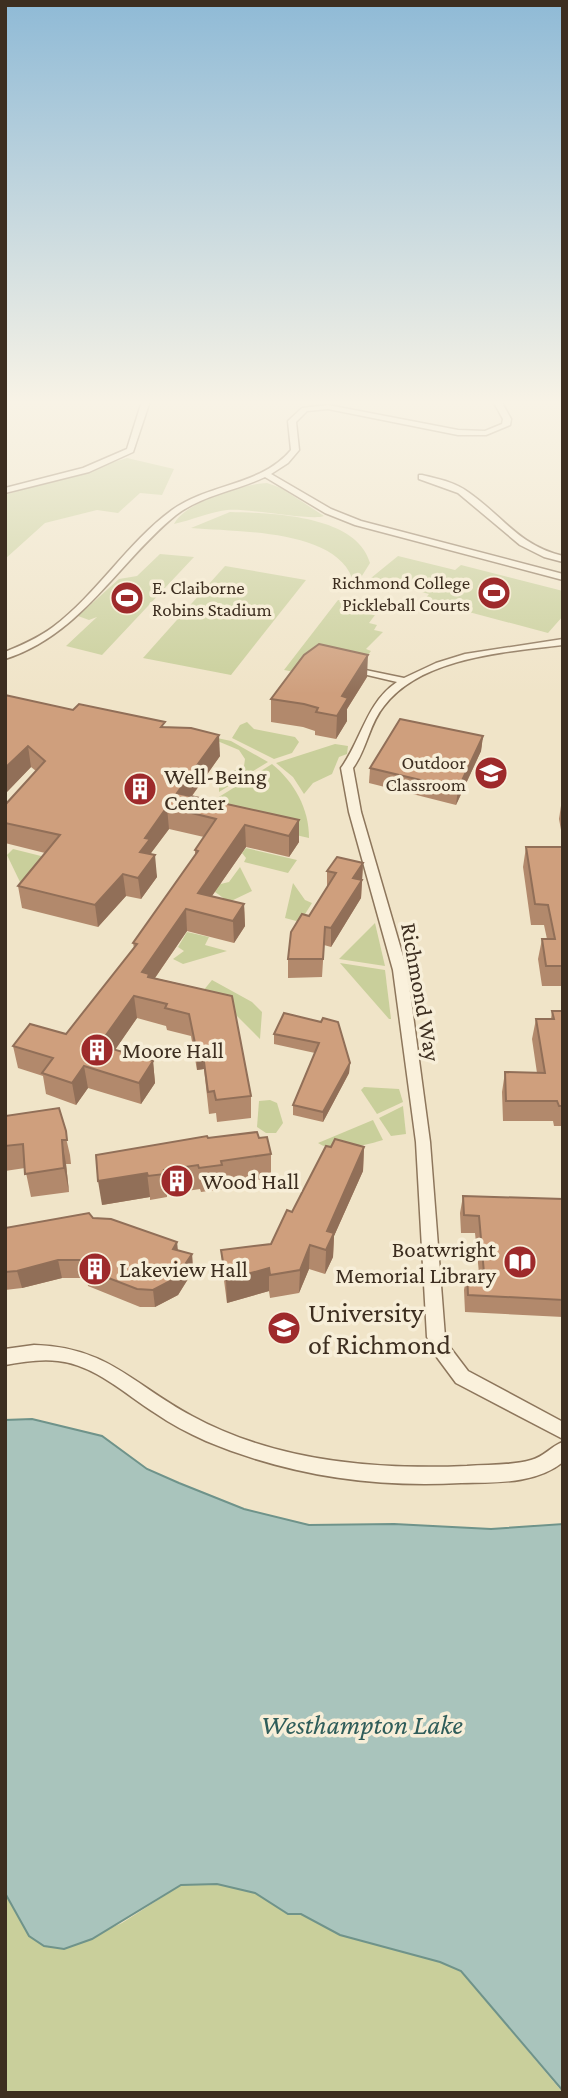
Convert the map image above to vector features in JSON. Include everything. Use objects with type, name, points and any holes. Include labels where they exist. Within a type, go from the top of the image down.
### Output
[{"type":"street","points":[[5,656],[55,632],[176,511],[199,499]]},
{"type":"street","points":[[307,499],[358,523],[563,577]]},
{"type":"street","points":[[472,499],[501,528],[527,547],[563,559]]},
{"type":"street","name":"Richmond Way","points":[[563,642],[453,662],[406,681],[380,703],[358,756],[347,768],[355,812],[400,970],[424,1142],[436,1337],[446,1358],[462,1377],[563,1431]]},
{"type":"street","points":[[342,667],[406,681]]},
{"type":"street","points":[[5,1357],[41,1352],[83,1359],[130,1382],[183,1420],[236,1444],[283,1459],[346,1473],[446,1476],[527,1470],[549,1463],[563,1450]]},
{"type":"green space","points":[[5,499],[134,499],[118,513],[97,510],[45,523],[5,559]]},
{"type":"green space","points":[[209,499],[298,499],[324,516],[227,510],[174,524],[190,508]]},
{"type":"green space","points":[[230,512],[289,516],[331,526],[362,547],[370,563],[360,579],[352,578],[342,562],[326,550],[305,542],[282,536],[191,528]]},
{"type":"green space","name":"E. Claiborne Robins Stadium","points":[[160,554],[194,557],[102,655],[66,646],[97,617],[89,620],[78,616],[119,579],[137,576]]},
{"type":"green space","name":"Richmond College Pickleball Courts","points":[[398,556],[455,570],[461,565],[563,591],[563,616],[548,633],[424,600],[429,594],[371,578]]},
{"type":"green space","points":[[225,566],[306,580],[231,675],[143,658]]},
{"type":"green space","name":"E. Claiborne Robins Stadium","points":[[338,600],[360,604],[355,611],[375,615],[369,623],[377,625],[374,630],[383,632],[366,649],[371,651],[365,659],[300,673],[284,670]]},
{"type":"green space","points":[[247,722],[254,729],[295,737],[299,742],[292,753],[274,759],[232,738],[240,725]]},
{"type":"green space","points":[[203,735],[231,741],[268,762],[219,792],[219,778],[244,766],[245,759],[239,750]]},
{"type":"green space","points":[[335,744],[348,746],[347,754],[339,757],[332,774],[313,783],[304,794],[293,777],[276,763]]},
{"type":"green space","points":[[272,764],[299,796],[306,816],[309,838],[221,818],[214,800]]},
{"type":"green space","points":[[246,848],[297,860],[288,873],[244,862],[246,858],[242,853]]},
{"type":"green space","points":[[13,849],[53,859],[30,885],[20,882],[7,855]]},
{"type":"green space","points":[[240,867],[252,891],[229,902],[208,887],[229,882]]},
{"type":"green space","points":[[293,883],[305,900],[312,903],[300,922],[285,918]]},
{"type":"green space","points":[[375,923],[385,966],[339,959]]},
{"type":"green space","points":[[187,932],[209,937],[205,945],[227,951],[183,964],[173,959],[184,951],[178,947]]},
{"type":"green space","points":[[340,963],[385,970],[391,1019],[389,1019]]},
{"type":"green space","points":[[212,980],[252,1002],[262,1012],[260,1039],[232,1011],[198,997]]},
{"type":"green space","points":[[364,1087],[399,1089],[403,1102],[377,1114],[361,1090]]},
{"type":"green space","points":[[270,1100],[277,1103],[283,1123],[276,1133],[266,1133],[257,1127],[259,1101]]},
{"type":"green space","points":[[403,1106],[406,1134],[391,1136],[379,1118]]},
{"type":"green space","points":[[373,1120],[383,1140],[341,1148],[318,1143]]},
{"type":"green space","points":[[217,1884],[255,1893],[288,1914],[301,1914],[340,1935],[440,1962],[461,1971],[563,2093],[5,2093],[5,1893],[29,1936],[64,1949],[122,1923],[181,1885]]},
{"type":"water","name":"Westhampton Lake","points":[[32,1419],[102,1436],[147,1469],[179,1483],[244,1509],[309,1525],[394,1524],[491,1529],[563,1524],[563,2091],[461,1971],[440,1962],[340,1935],[301,1914],[288,1914],[255,1893],[217,1884],[181,1885],[92,1939],[64,1949],[44,1946],[29,1936],[5,1893],[5,1420]]},
{"type":"building","points":[[319,644],[368,655],[342,696],[348,698],[337,716],[316,712],[318,708],[304,704],[271,699],[304,655]]},
{"type":"building","points":[[5,695],[73,710],[79,704],[165,722],[161,727],[191,728],[219,735],[177,793],[299,820],[289,836],[245,825],[198,893],[244,904],[233,921],[186,909],[142,972],[149,974],[148,977],[232,996],[251,1096],[216,1100],[214,1091],[208,1092],[202,1047],[196,1048],[189,1014],[165,1008],[167,1004],[134,996],[99,1045],[153,1061],[139,1083],[84,1066],[72,1083],[42,1073],[53,1058],[13,1046],[30,1024],[66,1034],[137,944],[133,943],[198,851],[195,850],[216,819],[167,807],[145,838],[150,839],[140,852],[155,855],[138,878],[123,874],[95,905],[18,886],[60,835],[5,823],[5,805],[45,761],[28,746],[5,768]]},
{"type":"building","points":[[400,719],[483,736],[458,789],[370,768]]},
{"type":"building","points":[[526,847],[562,847],[563,966],[546,966],[542,939],[555,939],[548,905],[535,904]]},
{"type":"building","points":[[337,857],[363,863],[353,878],[362,880],[331,928],[325,927],[323,959],[288,959],[291,932],[302,914],[309,916],[336,873],[327,871]]},
{"type":"building","points":[[552,1011],[563,1011],[563,1106],[559,1106],[557,1101],[506,1101],[505,1072],[545,1073],[536,1019],[554,1019]]},
{"type":"building","points":[[284,1013],[321,1022],[323,1018],[338,1022],[350,1063],[323,1112],[293,1105],[319,1043],[274,1034]]},
{"type":"building","points":[[59,1108],[67,1140],[62,1140],[64,1168],[25,1174],[23,1144],[5,1146],[5,1116]]},
{"type":"building","points":[[257,1132],[259,1138],[267,1137],[271,1154],[221,1161],[222,1165],[164,1170],[165,1174],[148,1176],[147,1173],[98,1181],[96,1155],[207,1136]]},
{"type":"building","points":[[335,1139],[364,1147],[327,1231],[334,1233],[326,1250],[310,1245],[300,1270],[270,1275],[269,1268],[226,1280],[221,1250],[271,1244],[287,1210],[292,1212],[326,1146],[331,1147]]},
{"type":"building","name":"Boatwright Memorial Library","points":[[463,1196],[563,1199],[563,1300],[468,1295],[467,1273],[484,1273],[479,1216],[464,1215]]},
{"type":"building","name":"Lakeview Hall","points":[[89,1213],[93,1218],[111,1219],[177,1242],[173,1249],[192,1254],[176,1278],[153,1290],[137,1289],[85,1269],[86,1260],[58,1260],[5,1272],[5,1228]]},
{"type":"place","name":"Richmond College Pickleball Courts","points":[[494,593]]},
{"type":"place","name":"E. Claiborne Robins Stadium","points":[[127,598]]},
{"type":"place","name":"Outdoor Classroom","points":[[491,773]]},
{"type":"place","name":"Well-Being Center","points":[[140,789]]},
{"type":"place","name":"Moore Hall","points":[[97,1050]]},
{"type":"place","name":"Wood Hall","points":[[177,1181]]},
{"type":"place","name":"Boatwright Memorial Library","points":[[520,1262]]},
{"type":"place","name":"Lakeview Hall","points":[[95,1269]]},
{"type":"place","name":"University of Richmond","points":[[284,1328]]}]
